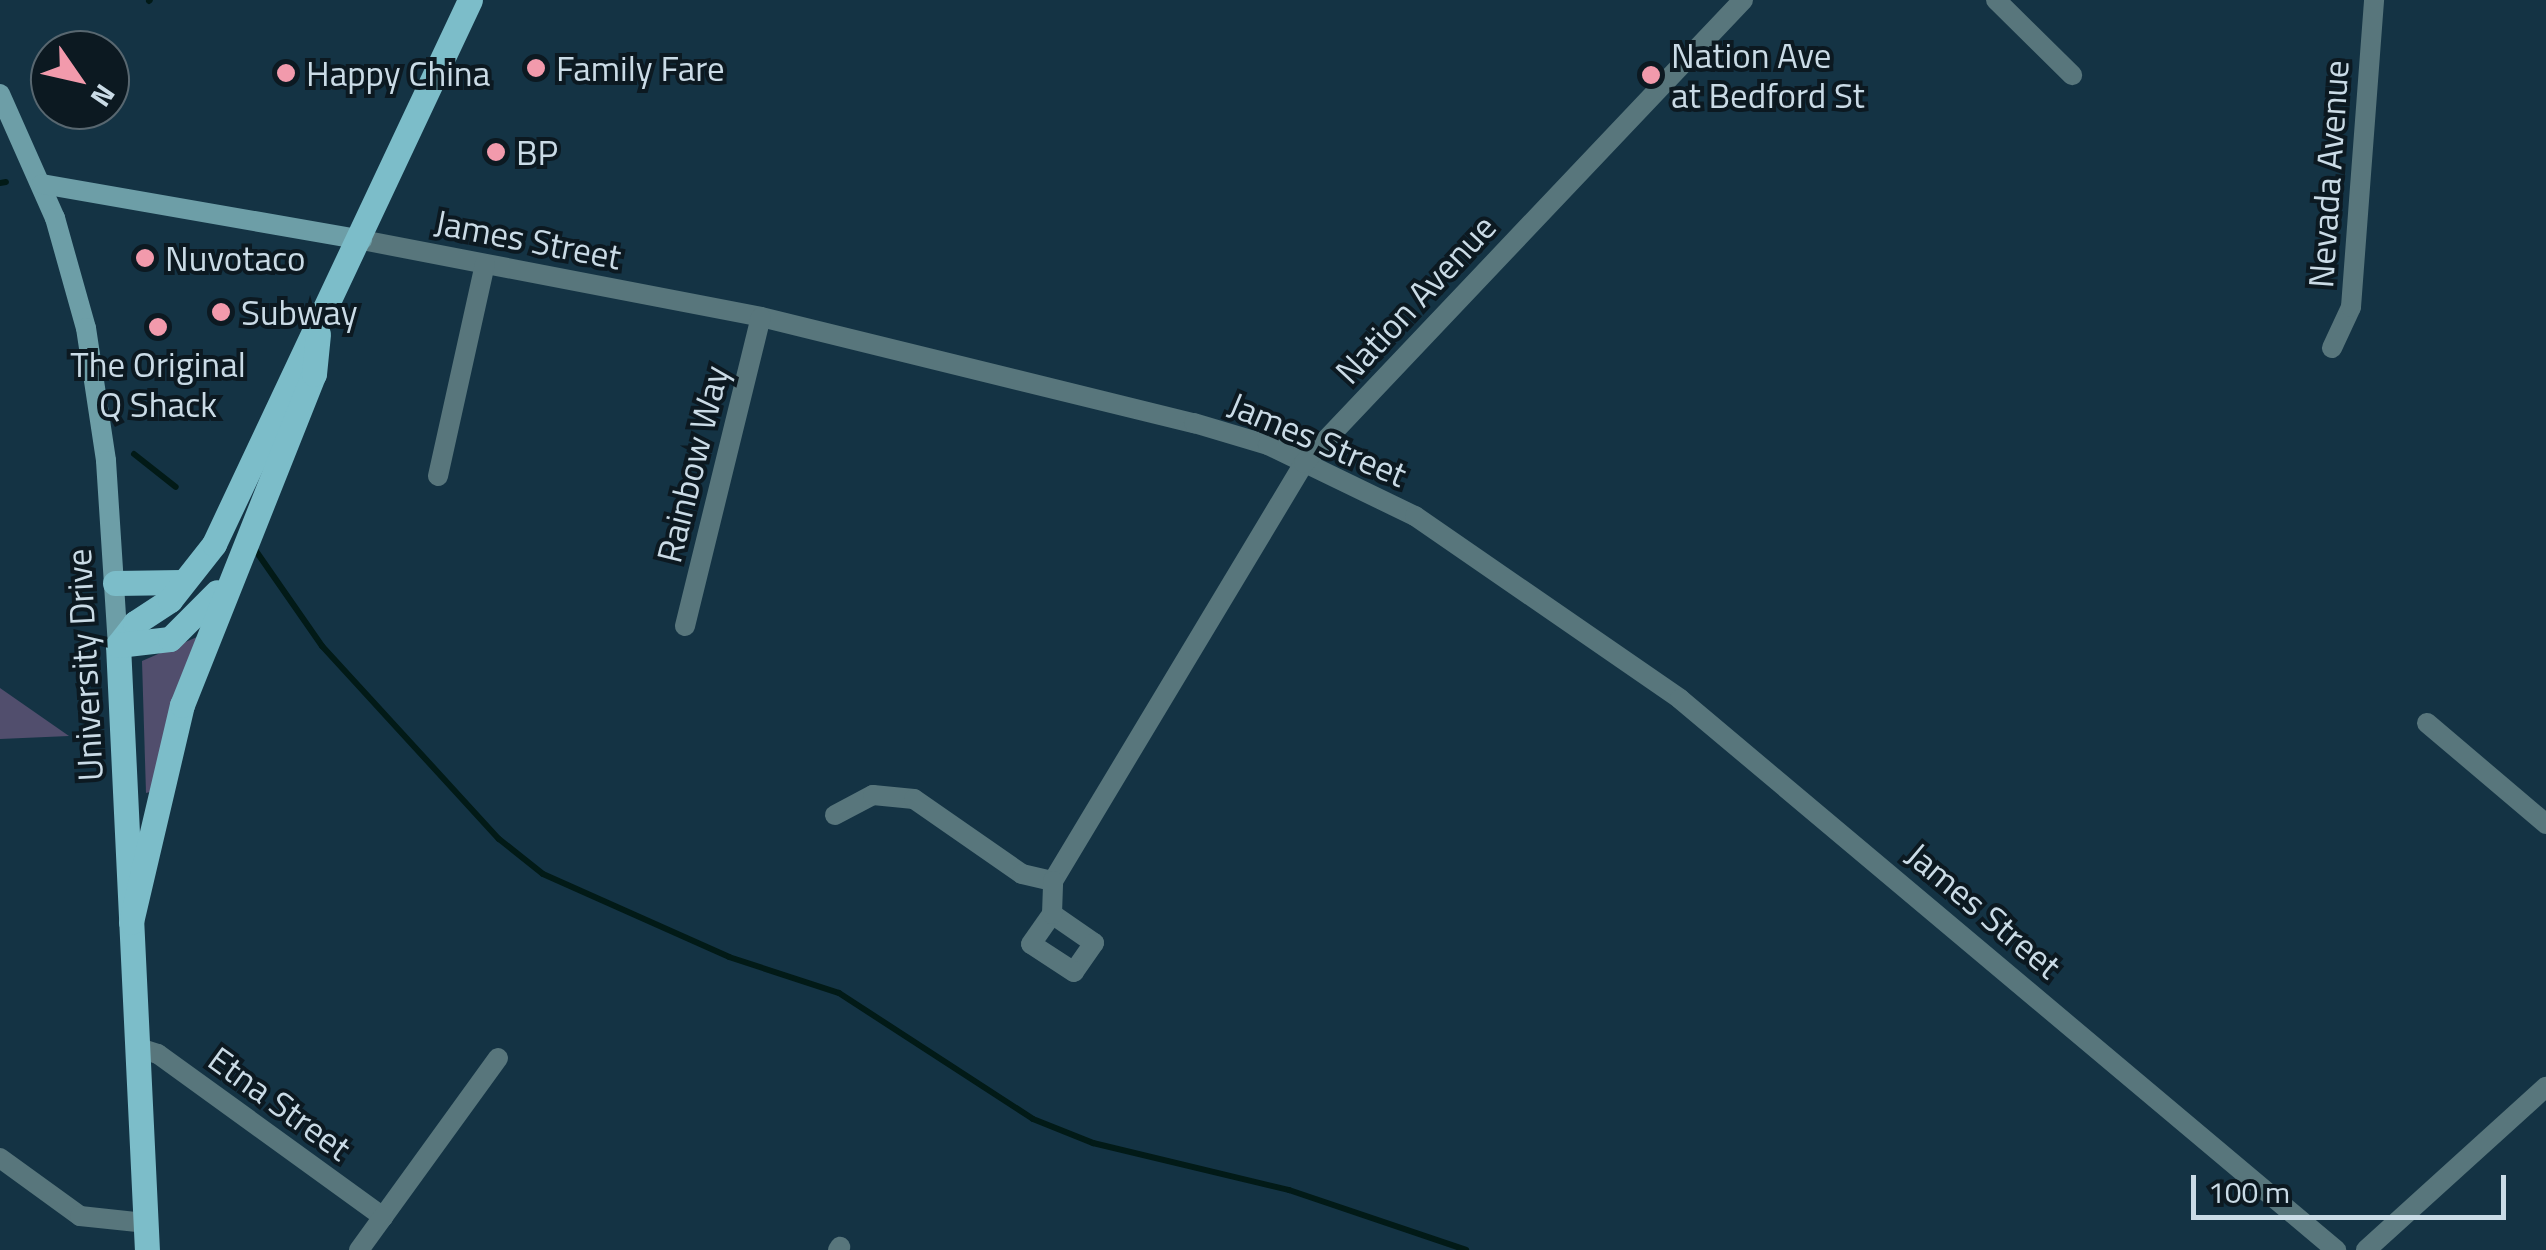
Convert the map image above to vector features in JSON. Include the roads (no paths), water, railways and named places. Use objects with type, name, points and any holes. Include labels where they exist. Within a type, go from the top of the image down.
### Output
[{"type":"main road","points":[[118,645],[214,544],[298,356],[318,334],[470,0]]},
{"type":"main road","points":[[132,922],[168,749],[228,581],[314,374],[318,334]]},
{"type":"main road","points":[[118,645],[170,639],[228,581]]},
{"type":"main road","points":[[116,583],[182,582]]},
{"type":"main road","name":"University Drive","points":[[118,645],[147,1250]]},
{"type":"street","name":"Nation Avenue","points":[[1053,881],[1304,463],[1743,0]]},
{"type":"street","points":[[1996,0],[2072,75]]},
{"type":"street","name":"Nevada Avenue","points":[[2332,348],[2351,307],[2374,0]]},
{"type":"street","name":"University Drive","points":[[0,94],[42,184],[93,365],[116,583],[118,645]]},
{"type":"street","name":"James Street","points":[[42,184],[362,240],[761,317],[1194,422],[1304,463],[1456,541],[1680,699],[2336,1250]]},
{"type":"street","points":[[438,476],[485,264]]},
{"type":"street","name":"Rainbow Way","points":[[686,626],[761,317]]},
{"type":"street","points":[[2427,723],[2546,824]]},
{"type":"street","points":[[835,815],[873,795],[914,798],[1022,874],[1053,881],[1052,914]]},
{"type":"street","name":"Etna Street","points":[[136,1047],[158,1054],[383,1217]]},
{"type":"street","points":[[359,1250],[498,1058]]},
{"type":"street","points":[[2366,1250],[2546,1087]]},
{"type":"street","points":[[0,1158],[80,1216],[145,1223]]},
{"type":"waterway","points":[[0,183],[6,182]]},
{"type":"waterway","points":[[134,454],[176,487]]},
{"type":"waterway","points":[[256,551],[322,646],[499,839],[543,874],[729,957],[839,993],[1033,1119],[1093,1143],[1289,1190],[1466,1250]]},
{"type":"place","name":"Family Fare","points":[[536,68]]},
{"type":"place","name":"Happy China","points":[[286,73]]},
{"type":"place","name":"Nation Ave at Bedford St","points":[[1651,75]]},
{"type":"place","name":"BP","points":[[496,152]]},
{"type":"place","name":"Nuvotaco","points":[[145,258]]},
{"type":"place","name":"Subway","points":[[221,312]]},
{"type":"place","name":"The Original Q Shack","points":[[158,327]]}]
